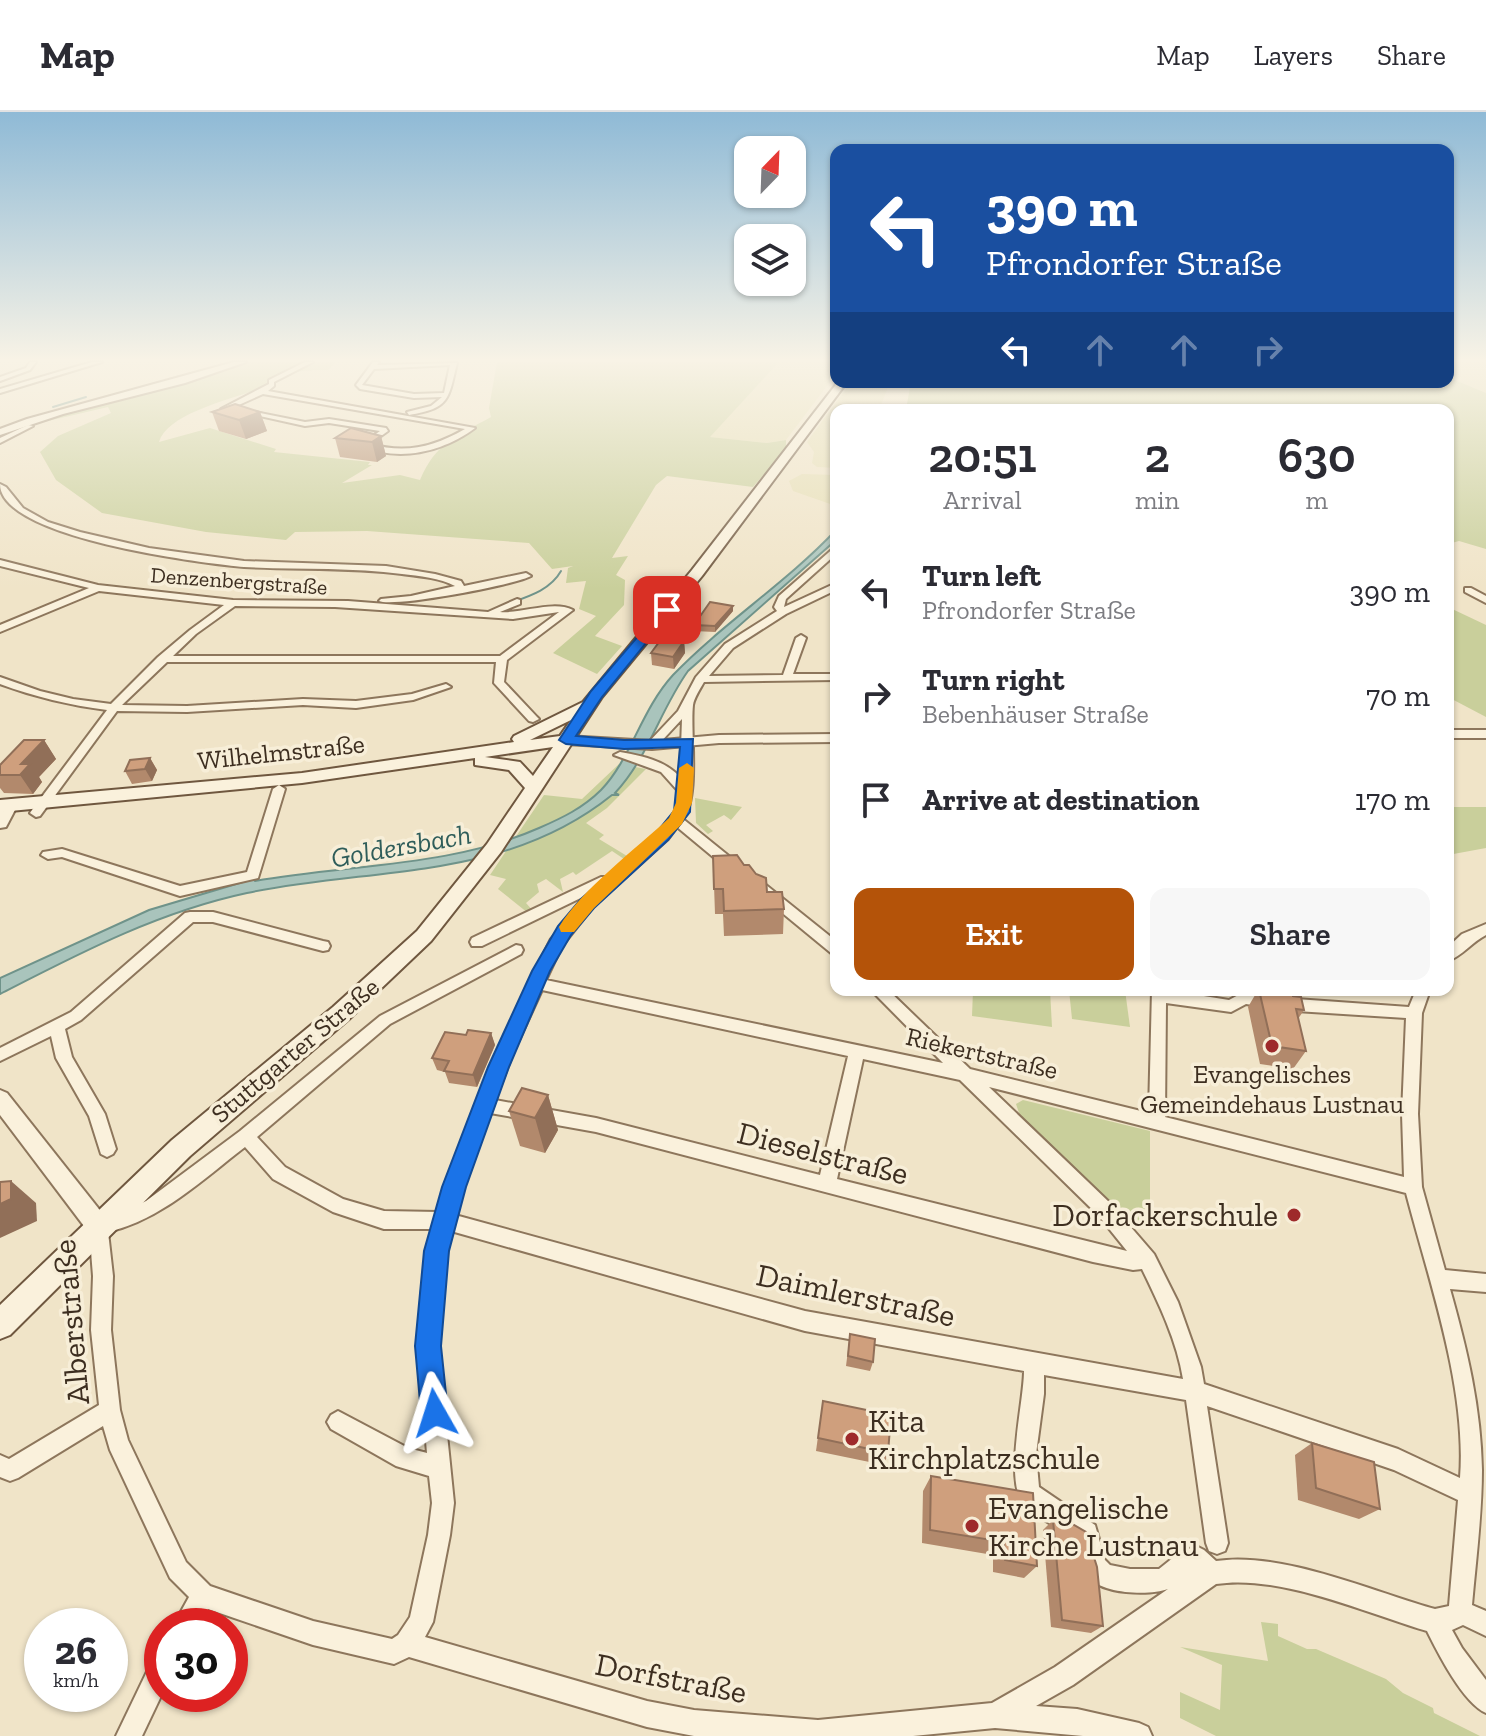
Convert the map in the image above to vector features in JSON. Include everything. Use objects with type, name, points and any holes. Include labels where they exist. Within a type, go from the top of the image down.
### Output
[{"type":"main road","name":"Stuttgarter Straße","points":[[0,1325],[98,1226],[201,1130],[341,1013],[417,943],[494,848],[589,705],[800,438]]},
{"type":"main road","points":[[505,747],[589,705]]},
{"type":"main road","name":"Wilhelmstraße","points":[[3,812],[317,776],[505,747],[563,745]]},
{"type":"main road","name":"Wilhelmstraße","points":[[39,808],[279,789],[481,761],[563,745]]},
{"type":"main road","points":[[481,761],[514,766],[525,774],[534,788]]},
{"type":"street","points":[[373,438],[364,443],[406,452],[438,448],[455,438]]},
{"type":"street","points":[[0,486],[23,512],[60,530],[118,544],[192,559],[424,574],[458,583],[460,587],[455,590]]},
{"type":"street","points":[[783,612],[779,607],[782,598],[830,554]]},
{"type":"street","name":"Denzenbergstraße","points":[[0,563],[98,588],[233,603],[339,605],[411,599],[526,576]]},
{"type":"street","points":[[0,629],[98,588]]},
{"type":"street","points":[[650,753],[688,705],[700,679],[729,646],[783,612],[830,589]]},
{"type":"street","points":[[1468,590],[1486,600]]},
{"type":"street","points":[[491,613],[517,602]]},
{"type":"street","points":[[39,808],[111,710],[162,659],[233,603]]},
{"type":"street","points":[[162,659],[502,659],[568,610],[513,616],[339,605]]},
{"type":"street","points":[[787,677],[801,638]]},
{"type":"street","points":[[502,659],[500,685],[533,719]]},
{"type":"street","points":[[700,679],[830,677]]},
{"type":"street","points":[[0,680],[33,692],[111,710],[303,702],[323,706],[422,696],[446,687]]},
{"type":"street","points":[[407,1644],[421,1622],[428,1602],[441,1525],[441,1468],[428,1346],[432,1282],[443,1221],[484,1105],[536,983],[565,931],[588,904],[682,812],[688,705]]},
{"type":"street","points":[[668,729],[688,742]]},
{"type":"street","points":[[1454,734],[1486,734]]},
{"type":"street","points":[[563,745],[650,753],[688,742],[830,738]]},
{"type":"street","points":[[650,753],[684,791]]},
{"type":"street","points":[[48,855],[62,853],[180,891],[253,875],[279,789]]},
{"type":"street","points":[[677,820],[830,944]]},
{"type":"street","points":[[477,942],[585,892],[602,880],[618,877]]},
{"type":"street","points":[[0,1055],[57,1029],[95,1001],[181,922],[201,915],[323,946]]},
{"type":"street","points":[[1454,950],[1467,938],[1486,929]]},
{"type":"street","points":[[98,1226],[130,1218],[152,1207],[246,1136],[385,1020],[516,950]]},
{"type":"street","name":"Riekertstraße","points":[[536,983],[964,1074],[1413,1187]]},
{"type":"street","points":[[884,996],[1104,1209],[1147,1260],[1183,1341],[1196,1392],[1217,1543]]},
{"type":"street","points":[[1157,1124],[1159,996]]},
{"type":"street","points":[[1176,996],[1231,1006],[1244,998],[1275,1003]]},
{"type":"street","points":[[995,1715],[1064,1676],[1212,1573],[1233,1569],[1273,1576],[1435,1621],[1454,1618],[1460,1611],[1470,1445],[1463,1383],[1413,1187],[1410,1114],[1414,1013],[1421,996]]},
{"type":"street","points":[[1296,1005],[1414,1013]]},
{"type":"street","points":[[57,1029],[64,1058],[97,1114],[107,1149]]},
{"type":"street","points":[[827,1183],[857,1051]]},
{"type":"street","name":"Alberstraße","points":[[0,1099],[98,1226],[103,1276],[101,1330],[110,1410],[127,1462],[178,1570],[203,1595]]},
{"type":"street","name":"Dieselstraße","points":[[484,1105],[596,1125],[1093,1253],[1133,1261],[1147,1260]]},
{"type":"street","name":"Daimlerstraße","points":[[246,1136],[279,1173],[339,1206],[400,1222],[443,1221],[805,1321],[1196,1392],[1398,1460],[1469,1494]]},
{"type":"street","points":[[1438,1279],[1486,1283]]},
{"type":"street","points":[[1034,1362],[1034,1394],[1025,1454],[1032,1497],[1087,1533],[1096,1568],[1105,1575],[1138,1581],[1163,1581],[1190,1558],[1196,1558],[1212,1573]]},
{"type":"street","points":[[0,1466],[10,1470],[110,1410]]},
{"type":"street","points":[[338,1422],[404,1458],[441,1468]]},
{"type":"street","points":[[195,1608],[203,1595]]},
{"type":"street","name":"Dorfstraße","points":[[203,1595],[313,1633],[394,1652],[407,1644],[647,1714],[791,1734],[847,1732],[995,1715],[1077,1722],[1139,1736]]},
{"type":"street","points":[[1460,1611],[1486,1624]]},
{"type":"street","points":[[1435,1621],[1453,1657],[1486,1700]]},
{"type":"street","points":[[129,1736],[144,1705]]},
{"type":"shaded area","points":[[717,438],[788,438],[767,443]]},
{"type":"shaded area","points":[[810,438],[830,438],[830,468],[817,467],[812,463],[814,452],[807,442]]},
{"type":"shaded area","points":[[802,474],[830,475],[830,504],[793,491],[789,481]]},
{"type":"green space","points":[[56,438],[161,438],[159,442],[174,438],[241,438],[276,449],[274,452],[370,462],[368,465],[372,465],[342,483],[400,475],[420,480],[433,457],[454,438],[717,438],[767,443],[786,440],[786,449],[753,487],[667,476],[656,485],[612,558],[628,556],[616,575],[625,580],[624,605],[595,636],[622,646],[597,674],[553,653],[596,616],[579,609],[586,581],[566,583],[568,568],[573,566],[552,569],[529,543],[367,531],[295,532],[286,540],[206,532],[102,513],[56,480],[40,452]]},
{"type":"green space","points":[[1454,438],[1486,438],[1486,549],[1454,542]]},
{"type":"green space","points":[[1454,610],[1486,625],[1486,717],[1454,700]]},
{"type":"green space","points":[[619,764],[646,769],[607,808],[586,823],[604,835],[599,839],[627,856],[624,859],[612,851],[576,875],[573,872],[560,879],[563,892],[546,879],[537,884],[539,892],[526,903],[533,911],[528,913],[498,889],[506,879],[490,875],[544,795],[582,799]]},
{"type":"green space","points":[[695,798],[742,807],[731,820],[724,815],[706,825],[713,831],[708,834],[696,823]]},
{"type":"green space","points":[[1454,807],[1486,807],[1486,848],[1454,854]]},
{"type":"green space","points":[[973,996],[1050,996],[1052,1027],[972,1016]]},
{"type":"green space","points":[[1070,996],[1126,996],[1130,1027],[1072,1019]]},
{"type":"green space","points":[[1023,1100],[1150,1131],[1150,1227],[1134,1224],[1020,1116],[1016,1104]]},
{"type":"green space","points":[[1261,1622],[1278,1624],[1278,1636],[1386,1679],[1403,1693],[1433,1708],[1434,1713],[1480,1736],[1216,1736],[1180,1718],[1180,1692],[1220,1710],[1222,1665],[1180,1647],[1268,1661]]},
{"type":"water","points":[[830,536],[830,545],[688,671],[636,765],[615,793],[619,795],[612,795],[571,823],[527,843],[483,857],[295,885],[214,901],[120,935],[0,994],[0,978],[149,910],[253,879],[400,863],[471,850],[505,841],[572,812],[601,790],[611,778],[652,703],[673,675]]},
{"type":"building","points":[[335,438],[378,438],[372,442]]},
{"type":"building","points":[[710,602],[733,606],[715,626],[694,625]]},
{"type":"building","points":[[662,638],[684,641],[673,657],[651,653]]},
{"type":"building","points":[[24,740],[44,740],[21,764],[30,764],[20,775],[0,775],[0,765]]},
{"type":"building","points":[[150,758],[145,769],[125,771],[130,760]]},
{"type":"building","points":[[737,855],[744,865],[749,865],[756,874],[766,878],[767,892],[782,892],[784,909],[724,911],[723,889],[714,889],[713,856]]},
{"type":"building","points":[[1260,996],[1301,997],[1304,1010],[1296,1009],[1306,1051],[1272,1046]]},
{"type":"building","points":[[468,1030],[491,1033],[473,1075],[444,1071],[449,1061],[432,1058],[445,1032],[466,1035]]},
{"type":"building","points":[[522,1088],[548,1095],[535,1118],[509,1111]]},
{"type":"building","points":[[11,1181],[11,1199],[0,1204],[0,1182]]},
{"type":"building","points":[[850,1334],[875,1339],[873,1362],[848,1356]]},
{"type":"building","name":"Kita Kirchplatzschule","points":[[823,1401],[891,1415],[888,1453],[818,1438]]},
{"type":"building","points":[[1312,1443],[1374,1462],[1380,1509],[1316,1488]]},
{"type":"building","name":"Evangelische Kirche Lustnau","points":[[931,1476],[1033,1493],[1037,1566],[1005,1560],[1004,1542],[930,1530]]},
{"type":"building","points":[[1053,1520],[1069,1522],[1086,1532],[1097,1567],[1103,1626],[1062,1620]]},
{"type":"waterway","points":[[490,611],[539,591],[561,571]]},
{"type":"slow traffic","points":[[568,927],[588,904],[652,847],[677,820],[684,803],[687,768]]},
{"type":"place","name":"Evangelisches Gemeindehaus Lustnau","points":[[1272,1046]]},
{"type":"place","name":"Dorfackerschule","points":[[1294,1215]]},
{"type":"place","name":"Kita Kirchplatzschule","points":[[852,1439]]},
{"type":"place","name":"Evangelische Kirche Lustnau","points":[[972,1526]]},
{"type":"route","points":[[435,1413],[428,1346],[436,1251],[454,1187],[499,1067],[556,943],[588,904],[652,847],[682,812],[688,742],[624,745],[566,740],[596,694],[667,610]]},
{"type":"water label","name":"Goldersbach","points":[[401,846]]}]
